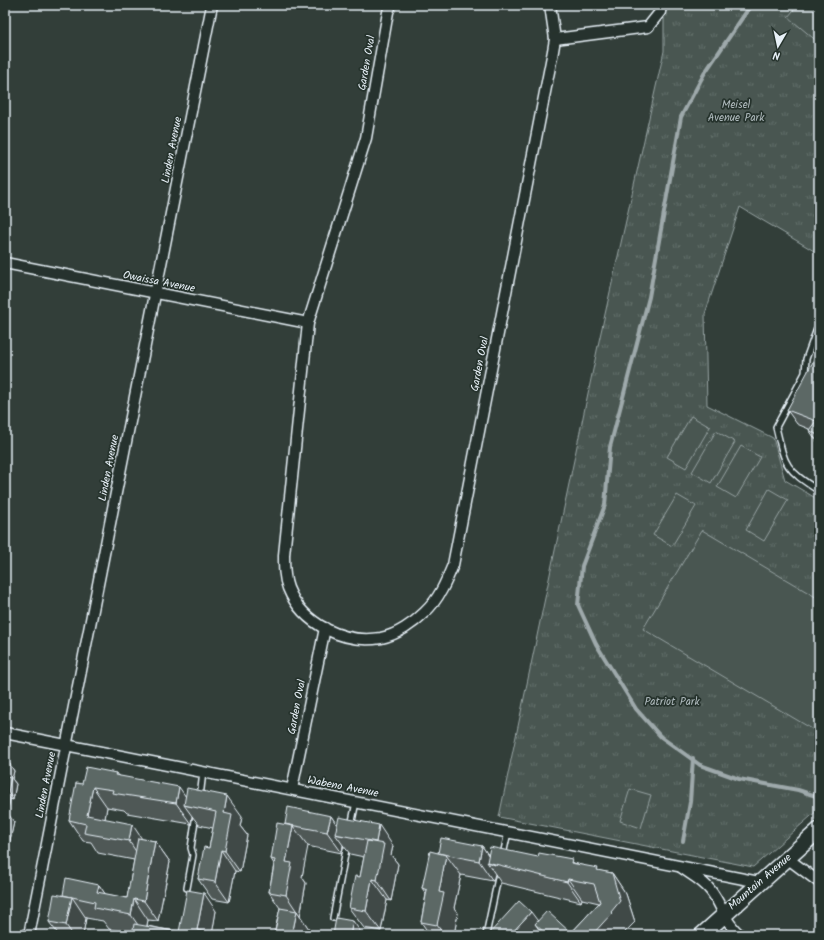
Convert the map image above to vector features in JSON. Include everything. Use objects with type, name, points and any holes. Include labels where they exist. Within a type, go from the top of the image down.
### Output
[{"type":"street","name":"Linden Avenue","points":[[29,935],[212,5]]},
{"type":"street","name":"Garden Oval","points":[[391,5],[366,138],[308,324],[286,538],[284,574],[289,589],[297,604],[309,617],[325,628],[348,637],[365,639],[383,637],[400,630],[418,619],[433,603],[445,585],[453,565],[555,39],[550,5]]},
{"type":"street","points":[[555,39],[648,27],[660,12],[661,5]]},
{"type":"street","name":"Owaissa Avenue","points":[[5,263],[308,324]]},
{"type":"street","name":"Garden Oval","points":[[292,789],[325,628]]},
{"type":"street","name":"Wabeno Avenue","points":[[5,733],[759,882]]},
{"type":"street","name":"Mountain Avenue","points":[[702,935],[759,882],[819,830]]},
{"type":"street","points":[[788,858],[819,882]]},
{"type":"street","name":"Wabeno Avenue","points":[[676,865],[701,881],[710,890],[723,915],[734,930],[740,935]]},
{"type":"lane","points":[[819,323],[806,359],[805,373],[776,427],[787,465],[795,476],[819,490]]},
{"type":"lane","points":[[198,804],[203,772]]},
{"type":"lane","points":[[333,918],[356,802]]},
{"type":"lane","points":[[187,888],[193,855],[191,848],[197,811]]},
{"type":"lane","points":[[486,935],[508,832]]},
{"type":"green space","name":"Patriot Park","points":[[664,5],[819,5],[819,241],[814,251],[740,207],[705,314],[707,405],[773,438],[785,480],[819,500],[819,809],[753,867],[499,817],[599,341],[664,51]]},
{"type":"green space","points":[[798,5],[819,5],[819,43],[788,17]]},
{"type":"green space","points":[[691,416],[710,427],[686,468],[667,457]]},
{"type":"green space","points":[[716,431],[735,442],[711,483],[692,472]]},
{"type":"green space","points":[[741,446],[760,457],[736,498],[717,487]]},
{"type":"green space","points":[[769,489],[788,500],[764,541],[746,530]]},
{"type":"green space","points":[[677,495],[696,506],[672,546],[653,535]]},
{"type":"green space","points":[[702,530],[819,599],[819,733],[643,629]]},
{"type":"green space","points":[[630,789],[651,795],[641,828],[620,821]]},
{"type":"building","points":[[815,358],[819,361],[819,436],[809,430],[816,421],[787,410]]},
{"type":"building","points":[[5,763],[9,763],[6,776],[11,777],[8,792],[5,792]]},
{"type":"building","points":[[86,767],[116,773],[115,775],[179,787],[176,803],[112,793],[113,790],[93,787],[87,815],[132,824],[129,841],[84,833],[86,824],[69,820],[76,783],[82,784]]},
{"type":"building","points":[[187,788],[227,796],[224,813],[232,815],[225,851],[221,850],[215,882],[198,879],[204,847],[209,848],[216,812],[184,805]]},
{"type":"building","points":[[288,807],[331,816],[327,832],[285,824]]},
{"type":"building","points":[[5,814],[9,815],[5,832]]},
{"type":"building","points":[[339,817],[379,825],[376,842],[335,834]]},
{"type":"building","points":[[277,823],[293,826],[286,862],[292,863],[286,895],[269,892],[275,860],[271,859]]},
{"type":"building","points":[[138,838],[155,841],[144,901],[134,899],[131,915],[94,908],[95,902],[63,895],[66,878],[99,885],[97,892],[127,898]]},
{"type":"building","points":[[441,838],[482,846],[479,861],[438,853]]},
{"type":"building","points":[[367,841],[384,844],[377,880],[372,879],[366,911],[349,908],[355,876],[360,877]]},
{"type":"building","points":[[490,847],[538,857],[539,853],[572,859],[571,863],[598,868],[597,870],[612,873],[620,901],[611,912],[612,913],[592,935],[547,935],[535,924],[547,911],[571,933],[600,902],[594,884],[568,879],[567,882],[487,862]]},
{"type":"building","points":[[430,851],[446,855],[439,892],[444,893],[437,925],[421,922],[427,890],[422,888]]},
{"type":"building","points":[[187,890],[204,893],[197,930],[218,934],[219,931],[241,935],[132,935],[134,924],[179,932]]},
{"type":"building","points":[[54,894],[72,897],[66,925],[49,922]]},
{"type":"building","points":[[519,901],[531,912],[510,935],[488,935]]},
{"type":"building","points":[[280,908],[297,911],[292,935],[274,935]]},
{"type":"building","points":[[336,918],[353,921],[350,935],[333,935]]},
{"type":"waterway","points":[[751,5],[704,74],[681,117],[649,297],[610,447],[605,505],[582,566],[578,605],[596,644],[636,709],[661,737],[700,765],[739,779],[798,790],[819,797]]},
{"type":"waterway","points":[[683,841],[690,802],[693,758]]},
{"type":"park label","name":"Meisel Avenue Park","points":[[736,111]]}]
